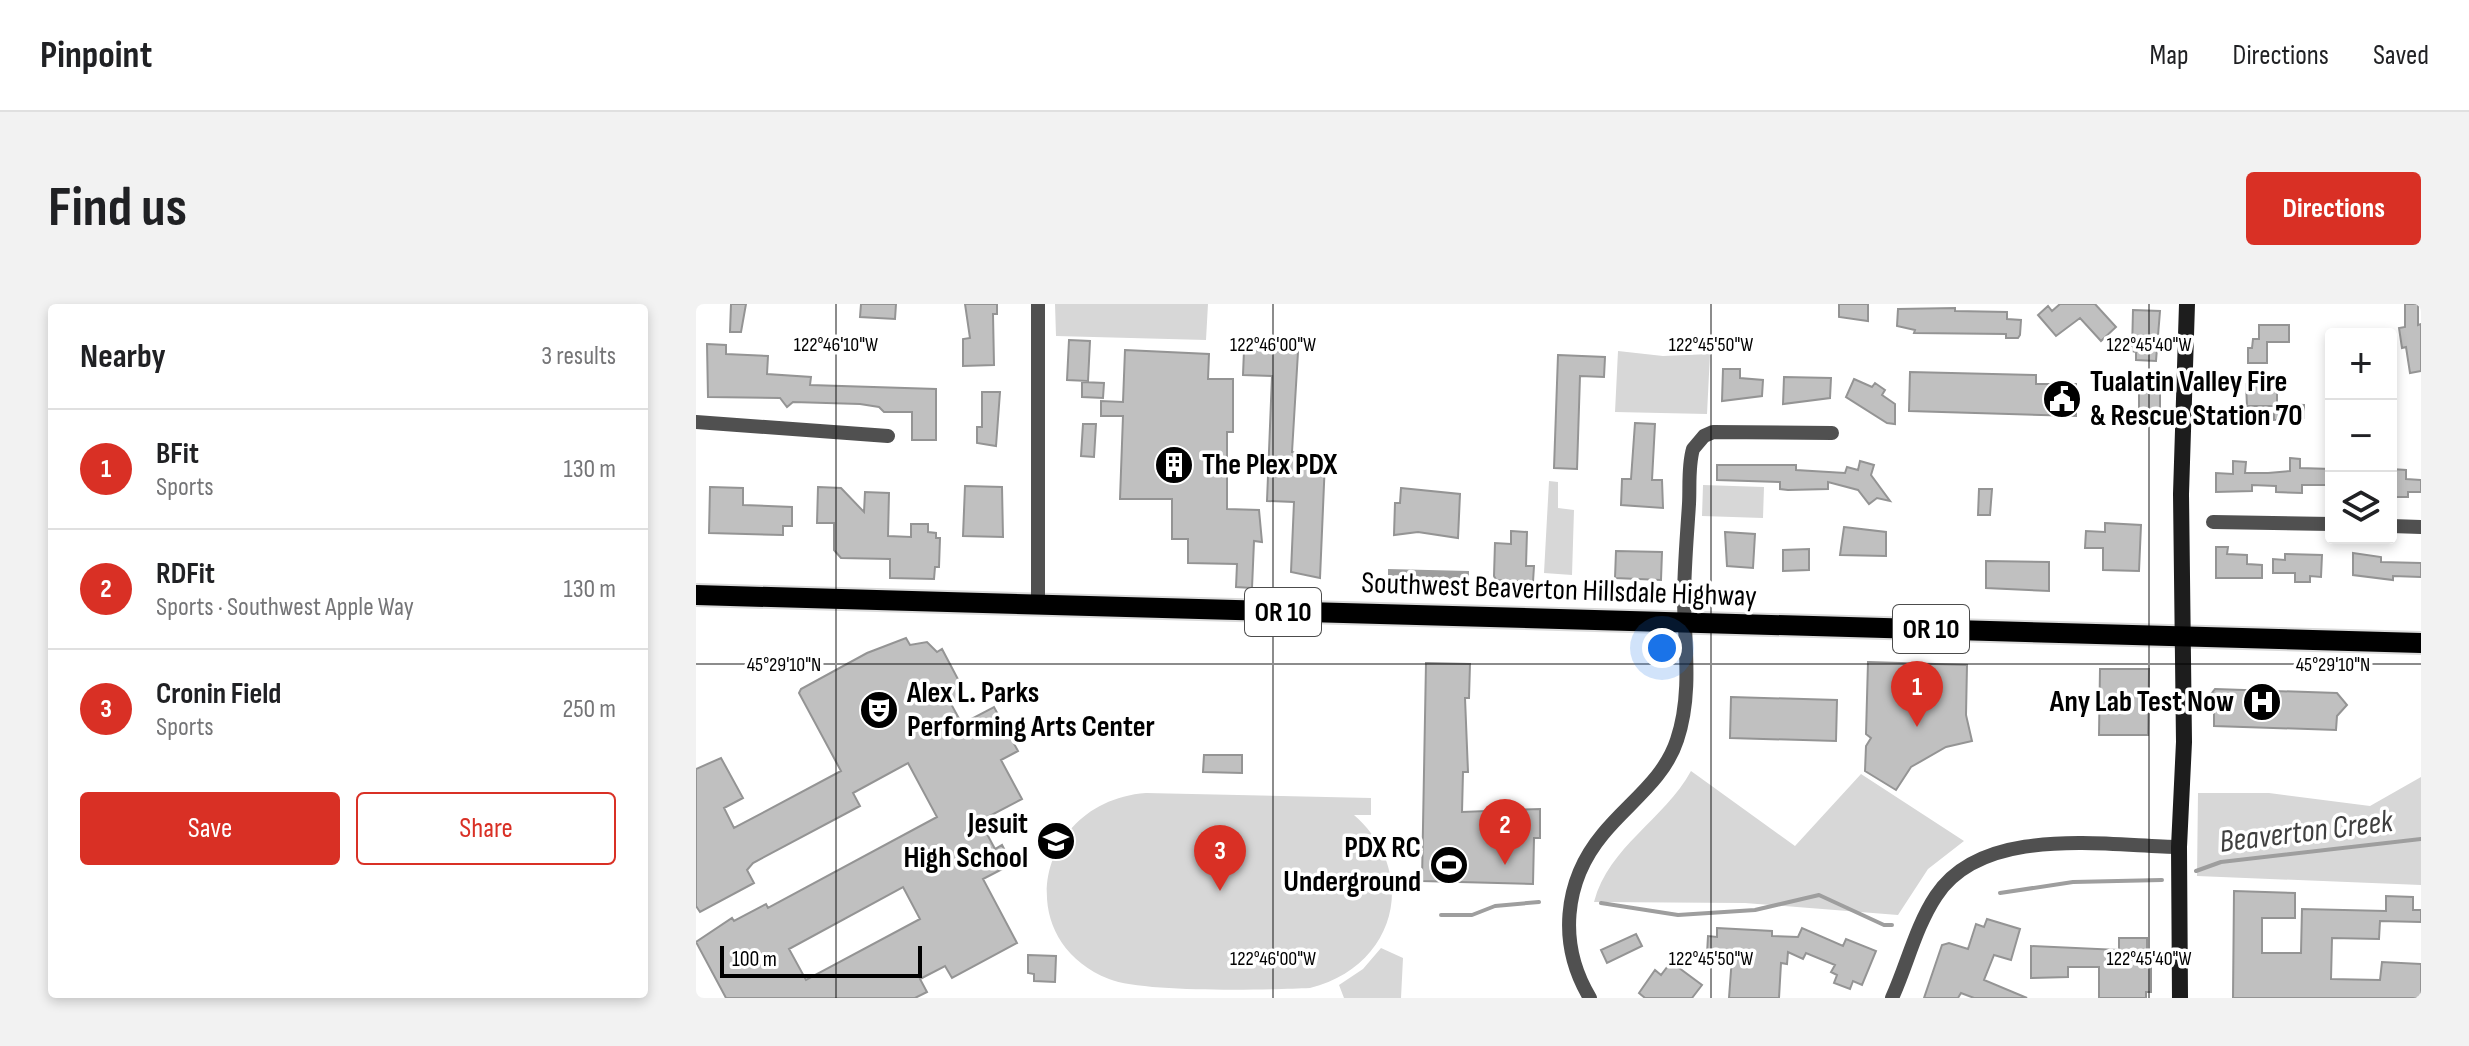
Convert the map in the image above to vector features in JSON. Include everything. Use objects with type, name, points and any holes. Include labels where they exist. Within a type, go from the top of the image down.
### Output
[{"type":"main road","name":"Southwest Beaverton Hillsdale Highway","points":[[696,595],[2421,643]]},
{"type":"street","points":[[1038,304],[1038,605]]},
{"type":"street","points":[[2180,998],[2179,847],[2184,742],[2181,494],[2187,304]]},
{"type":"street","points":[[696,422],[888,436]]},
{"type":"street","points":[[1590,998],[1570,951],[1568,911],[1573,891],[1584,862],[1602,835],[1663,769],[1678,739],[1686,692],[1685,623],[1691,456],[1699,441],[1713,432],[1832,433]]},
{"type":"street","points":[[2213,522],[2325,524]]},
{"type":"street","points":[[2397,526],[2421,527]]},
{"type":"street","points":[[1892,998],[1936,895],[1965,868],[1987,855],[2029,845],[2179,847]]},
{"type":"shaded area","points":[[1055,304],[1208,304],[1206,340],[1056,336]]},
{"type":"shaded area","points":[[1618,351],[1663,356],[1710,354],[1707,414],[1615,412]]},
{"type":"shaded area","points":[[1549,481],[1558,482],[1558,508],[1574,510],[1572,575],[1544,573]]},
{"type":"shaded area","points":[[1703,485],[1764,487],[1763,518],[1702,516]]},
{"type":"shaded area","points":[[1388,569],[1469,571],[1469,582],[1388,579]]},
{"type":"shaded area","points":[[1691,771],[1795,846],[1861,774],[1964,841],[1928,869],[1898,915],[1745,903],[1594,902],[1601,882],[1612,865],[1667,804]]},
{"type":"shaded area","points":[[2421,777],[2421,885],[2197,876],[2198,793],[2269,793],[2370,806]]},
{"type":"shaded area","points":[[1146,793],[1371,798],[1371,815],[1354,815],[1375,839],[1387,864],[1392,890],[1389,916],[1379,940],[1362,960],[1339,977],[1310,988],[1207,990],[1149,987],[1109,979],[1077,960],[1057,934],[1048,905],[1049,874],[1060,845],[1080,820],[1109,802]]},
{"type":"shaded area","points":[[1381,948],[1403,958],[1401,998],[1344,998],[1339,985],[1363,969]]},
{"type":"building","points":[[731,304],[746,304],[741,332],[730,332]]},
{"type":"building","points":[[861,304],[896,304],[895,319],[860,317]]},
{"type":"building","points":[[965,304],[997,304],[997,314],[993,314],[994,365],[963,366],[963,339],[970,338]]},
{"type":"building","points":[[1839,304],[1868,304],[1868,321],[1839,317]]},
{"type":"building","points":[[2060,304],[2095,304],[2116,327],[2101,341],[2080,318],[2056,336],[2038,315],[2048,306],[2052,311]]},
{"type":"building","points":[[2405,304],[2418,304],[2418,325],[2421,324],[2421,371],[2410,373],[2399,328],[2405,327]]},
{"type":"building","points":[[1955,308],[1955,311],[2007,312],[2007,319],[2021,320],[2020,335],[2018,338],[2006,338],[2006,334],[1914,333],[1915,330],[1897,326],[1898,309]]},
{"type":"building","points":[[2133,310],[2160,311],[2156,361],[2136,360],[2136,352],[2132,351]]},
{"type":"building","points":[[2259,325],[2289,325],[2289,342],[2267,342],[2267,363],[2248,363],[2248,348],[2252,348],[2253,339],[2259,339]]},
{"type":"building","points":[[1069,340],[1090,341],[1088,381],[1067,380]]},
{"type":"building","points":[[707,344],[726,345],[726,354],[768,356],[767,374],[811,377],[810,385],[936,389],[936,440],[912,440],[912,412],[884,412],[879,407],[860,404],[793,402],[787,407],[780,398],[708,397]]},
{"type":"building","name":"The Plex PDX","points":[[1125,350],[1209,354],[1208,379],[1233,379],[1233,432],[1227,432],[1227,509],[1259,510],[1262,542],[1254,541],[1252,588],[1236,587],[1237,564],[1188,563],[1188,539],[1172,539],[1172,499],[1120,499],[1123,416],[1101,416],[1101,401],[1123,402]]},
{"type":"building","points":[[1244,350],[1298,352],[1292,452],[1307,453],[1307,461],[1325,461],[1320,578],[1291,572],[1294,502],[1267,501],[1272,376],[1243,375]]},
{"type":"building","points":[[1558,355],[1605,357],[1604,377],[1580,376],[1577,469],[1554,468]]},
{"type":"building","points":[[1723,369],[1740,369],[1740,378],[1763,380],[1762,396],[1722,401]]},
{"type":"building","points":[[1910,372],[2036,375],[2036,384],[2076,384],[2076,416],[1909,411]]},
{"type":"building","points":[[1784,377],[1831,378],[1830,398],[1783,404]]},
{"type":"building","points":[[1854,379],[1872,387],[1875,383],[1885,390],[1882,395],[1895,404],[1895,424],[1887,423],[1846,397]]},
{"type":"building","points":[[1082,382],[1104,383],[1103,398],[1082,397]]},
{"type":"building","points":[[2246,384],[2277,384],[2277,404],[2304,405],[2304,418],[2274,420],[2274,406],[2247,406]]},
{"type":"building","points":[[982,392],[1000,392],[996,446],[977,443],[977,427],[982,427]]},
{"type":"building","points":[[2139,392],[2160,392],[2160,414],[2139,413]]},
{"type":"building","points":[[1635,423],[1655,424],[1652,480],[1662,480],[1663,508],[1621,505],[1622,479],[1631,479]]},
{"type":"building","points":[[1083,424],[1096,424],[1094,457],[1081,456]]},
{"type":"building","points":[[2290,458],[2300,459],[2300,468],[2325,469],[2325,485],[2302,485],[2302,493],[2276,492],[2276,486],[2252,485],[2252,491],[2216,492],[2216,473],[2233,474],[2233,461],[2246,462],[2245,473],[2290,471]]},
{"type":"building","points":[[1860,461],[1874,465],[1871,475],[1890,501],[1877,498],[1869,504],[1858,490],[1828,482],[1828,489],[1788,490],[1780,489],[1780,482],[1717,480],[1717,465],[1796,465],[1796,470],[1845,473],[1847,467],[1858,470]]},
{"type":"building","points":[[2397,469],[2406,470],[2406,479],[2421,480],[2421,492],[2408,492],[2408,497],[2397,497]]},
{"type":"building","points":[[965,486],[1002,487],[1003,537],[963,536]]},
{"type":"building","points":[[710,487],[743,488],[743,505],[792,507],[792,526],[783,526],[783,535],[709,533]]},
{"type":"building","points":[[818,487],[841,488],[864,512],[865,492],[889,493],[888,536],[911,537],[911,524],[928,524],[928,532],[936,533],[936,538],[940,538],[939,567],[935,567],[934,579],[890,578],[890,559],[841,558],[834,550],[834,523],[817,523]]},
{"type":"building","points":[[1401,488],[1460,494],[1458,538],[1418,532],[1394,535],[1395,503],[1400,503]]},
{"type":"building","points":[[1979,489],[1992,489],[1990,515],[1978,515]]},
{"type":"building","points":[[2105,523],[2141,525],[2139,571],[2103,570],[2103,548],[2085,548],[2086,531],[2105,532]]},
{"type":"building","points":[[1844,527],[1886,532],[1886,556],[1840,555]]},
{"type":"building","points":[[1511,531],[1527,532],[1526,566],[1534,566],[1533,582],[1496,580],[1494,576],[1495,543],[1511,544]]},
{"type":"building","points":[[1725,532],[1755,534],[1753,568],[1727,566]]},
{"type":"building","points":[[2216,547],[2228,547],[2227,554],[2247,555],[2247,564],[2262,565],[2262,578],[2216,578]]},
{"type":"building","points":[[1809,549],[1809,570],[1783,571],[1783,550]]},
{"type":"building","points":[[1616,551],[1662,552],[1661,580],[1615,578]]},
{"type":"building","points":[[2353,553],[2381,557],[2381,562],[2421,563],[2421,577],[2393,576],[2393,580],[2353,575]]},
{"type":"building","points":[[2285,554],[2322,555],[2321,577],[2310,576],[2310,582],[2295,582],[2295,573],[2273,573],[2273,559],[2285,560]]},
{"type":"building","points":[[1986,561],[2049,562],[2049,591],[1986,588]]},
{"type":"building","points":[[906,638],[910,645],[927,642],[937,652],[942,649],[961,685],[956,694],[958,700],[951,704],[962,724],[994,707],[1018,751],[1001,760],[1022,799],[980,821],[995,849],[1002,845],[1012,864],[983,879],[1017,943],[952,978],[945,966],[920,979],[927,992],[915,998],[726,998],[696,942],[732,918],[734,921],[766,904],[768,908],[937,817],[908,763],[853,793],[860,806],[753,863],[747,870],[754,883],[700,912],[696,906],[696,769],[721,758],[743,798],[724,808],[734,828],[841,771],[799,693],[801,689],[867,653]],"holes":[[[903,887],[920,919],[806,980],[789,949]]]},
{"type":"building","points":[[1868,662],[1967,665],[1966,715],[1972,741],[1946,747],[1911,767],[1896,790],[1865,771],[1866,746],[1871,738],[1866,734]]},
{"type":"building","points":[[1426,663],[1470,664],[1469,698],[1465,698],[1468,772],[1463,772],[1462,812],[1540,809],[1540,838],[1534,838],[1533,884],[1422,881]]},
{"type":"building","points":[[2100,669],[2149,669],[2148,735],[2099,735]]},
{"type":"building","points":[[2215,689],[2337,693],[2347,705],[2337,716],[2336,730],[2214,726],[2214,711],[2205,702]]},
{"type":"building","points":[[1731,697],[1837,700],[1836,741],[1730,738]]},
{"type":"building","points":[[1204,755],[1242,755],[1242,773],[1203,772]]},
{"type":"building","points":[[2234,891],[2295,893],[2295,918],[2262,918],[2262,953],[2301,953],[2302,909],[2386,911],[2386,896],[2413,897],[2413,910],[2421,910],[2421,922],[2380,921],[2379,939],[2332,938],[2331,979],[2380,980],[2382,962],[2421,964],[2421,998],[2233,998]]},
{"type":"building","points":[[1987,919],[2020,929],[2011,960],[1994,955],[1984,980],[2027,998],[1974,998],[1961,993],[1958,998],[1924,998],[1942,945],[1949,943],[1968,949],[1976,924],[1984,927]]},
{"type":"building","points":[[1717,928],[1772,931],[1772,936],[1798,937],[1802,928],[1843,946],[1846,939],[1876,951],[1862,985],[1853,981],[1850,989],[1834,983],[1837,975],[1831,972],[1835,965],[1806,953],[1803,959],[1788,952],[1787,964],[1781,963],[1779,998],[1729,998],[1732,957],[1730,961],[1716,960],[1716,954],[1707,954],[1708,936],[1717,937]]},
{"type":"building","points":[[1636,934],[1642,946],[1607,963],[1601,950]]},
{"type":"building","points":[[2119,938],[2147,938],[2147,955],[2151,955],[2151,992],[2146,992],[2146,998],[2099,998],[2099,967],[2068,967],[2068,977],[2031,978],[2031,946],[2119,950]]},
{"type":"building","points":[[1028,955],[1056,956],[1055,982],[1034,981],[1034,974],[1028,973]]},
{"type":"building","points":[[1671,962],[1702,985],[1692,998],[1645,998],[1639,993],[1655,970],[1661,975]]},
{"type":"waterway","name":"Beaverton Creek","points":[[2196,871],[2221,862],[2421,839]]},
{"type":"waterway","name":"Beaverton Creek","points":[[2000,893],[2073,882],[2162,880]]},
{"type":"waterway","name":"Beaverton Creek","points":[[1601,903],[1678,915],[1755,910],[1819,895],[1884,925],[1892,925]]},
{"type":"waterway","name":"Beaverton Creek","points":[[1441,915],[1472,915],[1495,906],[1539,902]]},
{"type":"place","name":"Tualatin Valley Fire & Rescue Station 70","points":[[2062,399]]},
{"type":"place","name":"The Plex PDX","points":[[1174,465]]},
{"type":"place","name":"Any Lab Test Now","points":[[2262,702]]},
{"type":"place","name":"Alex L. Parks Performing Arts Center","points":[[879,710]]},
{"type":"place","name":"BFit","points":[[1917,727]]},
{"type":"place","name":"Jesuit High School","points":[[1056,841]]},
{"type":"place","name":"PDX RC Underground","points":[[1449,865]]},
{"type":"place","name":"RDFit","points":[[1505,865]]},
{"type":"place","name":"Cronin Field","points":[[1220,891]]}]
